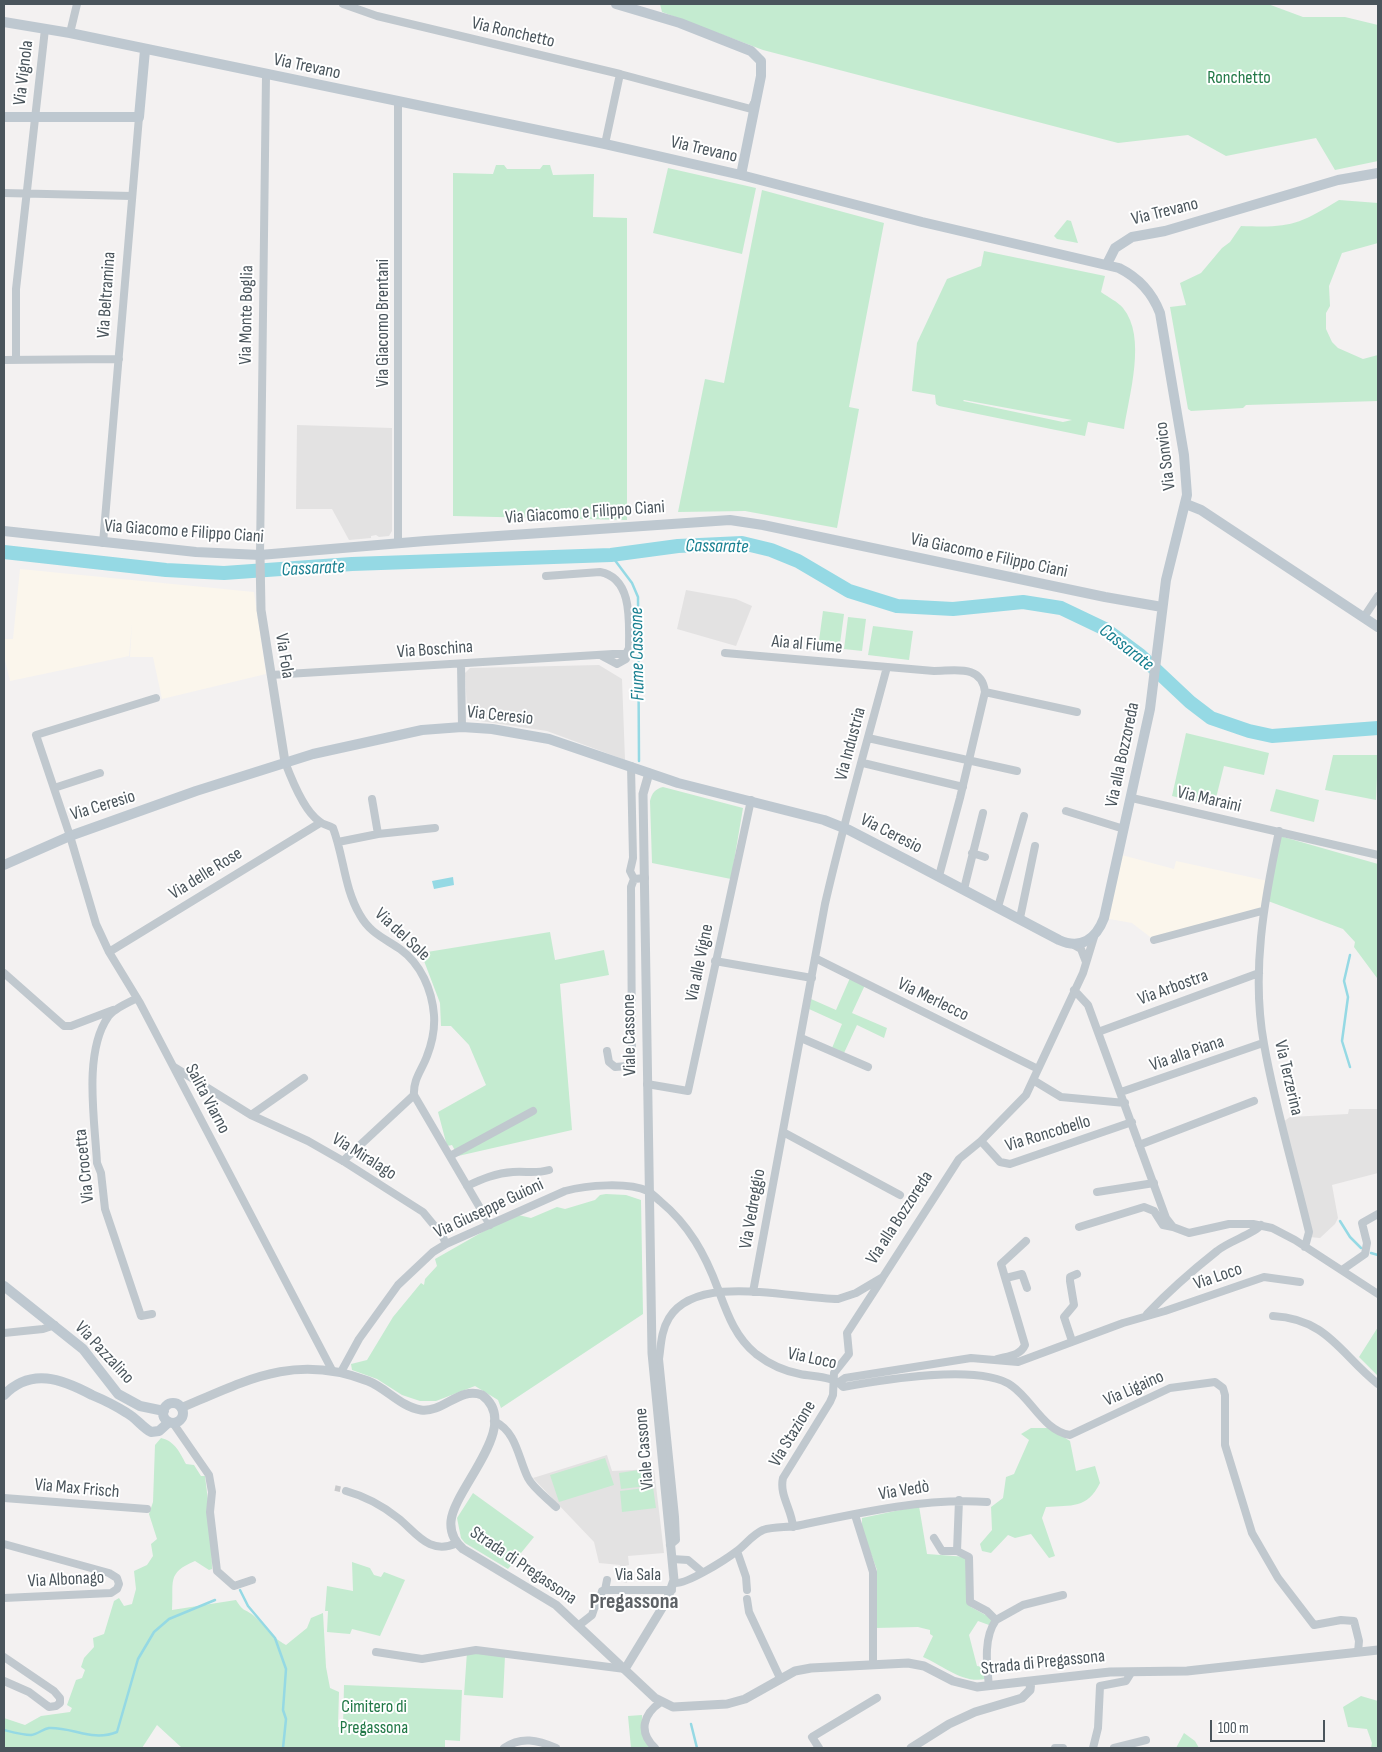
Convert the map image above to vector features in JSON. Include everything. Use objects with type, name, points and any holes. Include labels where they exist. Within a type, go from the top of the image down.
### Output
[{"type":"main road","points":[[616,4],[680,23],[751,51],[761,61],[758,92],[741,175]]},
{"type":"main road","name":"Via Trevano","points":[[4,22],[70,33],[605,144],[741,175],[922,222],[1107,264],[1115,248],[1132,237],[1165,231],[1349,178],[1378,173]]},
{"type":"main road","name":"Via Beltramina","points":[[139,117],[145,50]]},
{"type":"main road","points":[[4,117],[139,117]]},
{"type":"main road","name":"Via Sonvico","points":[[1107,264],[1128,272],[1142,283],[1150,293],[1160,313],[1186,471],[1186,504],[1201,510],[1378,627]]},
{"type":"main road","points":[[1162,607],[1166,580],[1186,504]]},
{"type":"main road","name":"Via Giacomo e Filippo Ciani","points":[[4,531],[103,543],[260,558],[398,543],[730,520],[763,525],[1105,597],[1162,607]]},
{"type":"main road","name":"Via alla Bozzoreda","points":[[1094,937],[1104,918],[1132,798],[1153,688],[1162,607]]},
{"type":"main road","name":"Via Ceresio","points":[[70,836],[285,762],[413,732],[462,727],[492,729],[549,739],[678,783],[751,800],[844,828],[998,906],[1060,940],[1074,945]]},
{"type":"main road","points":[[4,866],[70,836]]},
{"type":"main road","points":[[1074,945],[1094,937]]},
{"type":"main road","name":"Via Pazzalino","points":[[4,1286],[83,1349],[118,1394],[140,1406],[164,1412]]},
{"type":"main road","points":[[4,1394],[26,1380],[40,1377],[55,1378],[70,1383],[126,1412],[151,1432],[159,1432],[171,1422],[178,1421],[182,1416],[181,1408],[171,1404],[164,1412],[164,1417],[171,1422]]},
{"type":"street","points":[[70,33],[77,4]]},
{"type":"street","name":"Via Ronchetto","points":[[342,4],[377,16],[620,74],[751,109],[758,92]]},
{"type":"street","name":"Via Vignola","points":[[16,360],[16,289],[25,193],[45,29]]},
{"type":"street","points":[[605,144],[620,74]]},
{"type":"street","name":"Via Monte Boglia","points":[[260,558],[266,75]]},
{"type":"street","name":"Via Giacomo Brentani","points":[[398,102],[398,543]]},
{"type":"street","name":"Via Beltramina","points":[[103,543],[139,117]]},
{"type":"street","points":[[4,193],[132,196]]},
{"type":"street","points":[[4,360],[119,359]]},
{"type":"street","name":"Via Fola","points":[[260,558],[261,610],[285,762]]},
{"type":"street","name":"Via Boschina","points":[[271,675],[602,656],[617,664],[623,663],[630,648],[627,602],[619,582],[608,574],[600,572],[546,576]]},
{"type":"street","points":[[1364,617],[1378,596]]},
{"type":"street","name":"Aia al Fiume","points":[[725,653],[934,671],[974,672],[982,682],[984,692]]},
{"type":"street","points":[[461,664],[462,727]]},
{"type":"street","name":"Via Industria","points":[[844,828],[863,763],[887,667]]},
{"type":"street","points":[[939,876],[963,786],[984,692],[1077,712]]},
{"type":"street","name":"Via Ceresio","points":[[70,836],[36,734],[156,698]]},
{"type":"street","points":[[868,738],[1017,771]]},
{"type":"street","name":"Via del Sole","points":[[285,762],[306,804],[320,823],[333,828],[350,894],[359,915],[374,934],[411,959],[419,968],[429,990],[434,1026],[427,1057],[413,1085],[414,1095]]},
{"type":"street","points":[[863,763],[963,786]]},
{"type":"street","name":"Viale Cassone","points":[[607,1051],[609,1062],[615,1067],[627,1066],[632,1058],[631,887],[634,878],[630,870],[633,858],[631,766]]},
{"type":"street","name":"Via Ceresio","points":[[54,788],[100,773]]},
{"type":"street","name":"Viale Cassone","points":[[649,773],[643,794],[648,1212],[652,1353],[670,1545],[676,1586]]},
{"type":"street","name":"Via Maraini","points":[[1132,798],[1378,854]]},
{"type":"street","points":[[372,799],[378,834]]},
{"type":"street","name":"Via alle Vigne","points":[[647,1084],[688,1092],[751,800]]},
{"type":"street","name":"Via alla Bozzoreda","points":[[1066,812],[1124,829]]},
{"type":"street","points":[[964,889],[982,813]]},
{"type":"street","points":[[998,906],[1024,816]]},
{"type":"street","name":"Via delle Rose","points":[[109,952],[320,823]]},
{"type":"street","points":[[338,842],[378,834],[435,828]]},
{"type":"street","name":"Via Vedreggio","points":[[753,1292],[815,958],[844,828]]},
{"type":"street","name":"Via Terzerina","points":[[1279,831],[1262,911],[1259,973],[1263,1043],[1309,1232],[1305,1248]]},
{"type":"street","name":"Salita Viarno","points":[[70,836],[91,911],[109,952],[137,998],[336,1371]]},
{"type":"street","points":[[1020,918],[1035,846]]},
{"type":"street","points":[[972,853],[985,857]]},
{"type":"street","points":[[634,878],[645,878]]},
{"type":"street","points":[[1154,940],[1262,911]]},
{"type":"street","name":"Via alla Bozzoreda","points":[[670,1545],[676,1540],[675,1517],[659,1359],[661,1336],[668,1318],[681,1304],[718,1290],[838,1299],[856,1293],[883,1277],[959,1159],[981,1141],[1022,1100],[1074,990],[1088,958],[1094,937]]},
{"type":"street","points":[[1074,945],[1081,949],[1088,958]]},
{"type":"street","name":"Via Merlecco","points":[[815,958],[1038,1069]]},
{"type":"street","points":[[716,961],[812,978]]},
{"type":"street","name":"Via Crocetta","points":[[4,973],[64,1026],[71,1026],[124,1006]]},
{"type":"street","name":"Via Arbostra","points":[[1098,1032],[1259,973]]},
{"type":"street","points":[[1074,990],[1088,1005],[1166,1218],[1173,1227]]},
{"type":"street","name":"Via Crocetta","points":[[137,998],[108,1016],[98,1036],[92,1078],[97,1163],[101,1173],[105,1209],[141,1316],[152,1314]]},
{"type":"street","points":[[801,1038],[868,1066]]},
{"type":"street","name":"Via alla Piana","points":[[1121,1092],[1263,1043]]},
{"type":"street","name":"Via Miralago","points":[[172,1066],[251,1115],[308,1141],[343,1161],[423,1212],[446,1244]]},
{"type":"street","points":[[251,1115],[304,1078]]},
{"type":"street","points":[[1033,1080],[1062,1097],[1125,1103]]},
{"type":"street","points":[[343,1161],[414,1095],[490,1225]]},
{"type":"street","points":[[1139,1145],[1254,1101]]},
{"type":"street","points":[[450,1156],[533,1111]]},
{"type":"street","name":"Via Roncobello","points":[[981,1141],[1000,1162],[1010,1164],[1132,1122]]},
{"type":"street","points":[[783,1132],[900,1195]]},
{"type":"street","points":[[467,1186],[497,1174],[516,1172],[530,1174],[549,1170]]},
{"type":"street","points":[[1097,1192],[1154,1183]]},
{"type":"street","name":"Via Giuseppe Guioni","points":[[336,1371],[398,1285],[410,1272],[446,1244],[550,1196],[584,1186],[612,1186],[648,1192]]},
{"type":"street","name":"Via Loco","points":[[648,1192],[681,1221],[697,1242],[728,1318],[755,1353],[778,1368],[836,1381],[950,1360],[997,1359],[1016,1354],[1025,1345],[1001,1264],[1005,1258],[1026,1240]]},
{"type":"street","points":[[1078,1227],[1144,1207],[1154,1211],[1163,1225],[1189,1233],[1229,1224],[1261,1225],[1283,1233],[1378,1294]]},
{"type":"street","points":[[1342,1270],[1365,1254],[1367,1243],[1362,1223],[1378,1214]]},
{"type":"street","name":"Via Loco","points":[[1147,1314],[1216,1251],[1233,1240],[1257,1230],[1261,1225]]},
{"type":"street","points":[[1006,1278],[1022,1274],[1027,1288]]},
{"type":"street","points":[[1072,1341],[1064,1317],[1074,1305],[1070,1277],[1077,1274]]},
{"type":"street","name":"Via Stazione","points":[[793,1527],[791,1511],[781,1488],[783,1478],[830,1402],[836,1381],[834,1373],[849,1354],[847,1333],[883,1277]]},
{"type":"street","name":"Via Loco","points":[[997,1359],[1009,1363],[1018,1362],[1147,1314],[1154,1314],[1264,1277],[1300,1282]]},
{"type":"street","points":[[1273,1316],[1300,1322],[1329,1336],[1378,1384]]},
{"type":"street","points":[[4,1333],[43,1329],[55,1325]]},
{"type":"street","points":[[181,1408],[285,1370],[305,1368],[336,1371],[370,1381],[419,1409],[434,1408],[467,1393],[479,1394],[491,1404],[495,1412],[494,1421],[502,1425],[513,1439],[528,1479],[556,1507]]},
{"type":"street","name":"Via Ligaino","points":[[836,1381],[843,1387],[922,1375],[957,1375],[999,1379],[1015,1388],[1053,1427],[1070,1435],[1170,1388],[1215,1382],[1223,1388],[1225,1395],[1225,1445],[1252,1533],[1278,1578],[1314,1625],[1341,1620],[1354,1621],[1359,1641],[1358,1652]]},
{"type":"street","name":"Strada di Pregassona","points":[[494,1421],[486,1451],[453,1513],[452,1529],[458,1543],[463,1549],[548,1599],[661,1702],[670,1706],[682,1707],[734,1702],[799,1670],[915,1664],[924,1666],[953,1681],[968,1686],[989,1686],[1091,1674],[1187,1671],[1378,1650]]},
{"type":"street","points":[[171,1422],[209,1475],[212,1492],[210,1512],[217,1571],[234,1586],[252,1580]]},
{"type":"street","points":[[346,1491],[360,1496],[390,1512],[418,1538],[437,1545],[450,1546],[458,1543]]},
{"type":"street","name":"Via Max Frisch","points":[[4,1498],[147,1509]]},
{"type":"street","points":[[957,1551],[959,1500]]},
{"type":"street","name":"Via Vedò","points":[[793,1527],[937,1501],[987,1502]]},
{"type":"street","points":[[855,1515],[871,1562],[874,1588],[873,1665]]},
{"type":"street","points":[[376,1652],[422,1659],[476,1650],[625,1669],[676,1586],[696,1577],[701,1571],[737,1551],[744,1543],[762,1531],[793,1527]]},
{"type":"street","points":[[934,1538],[942,1551],[957,1551],[969,1557],[970,1602],[987,1611],[996,1620]]},
{"type":"street","name":"Via Albonago","points":[[4,1544],[109,1572],[117,1578],[119,1584],[116,1591],[111,1592],[4,1598]]},
{"type":"street","points":[[737,1551],[746,1578],[747,1590]]},
{"type":"street","points":[[672,1559],[688,1560],[701,1571]]},
{"type":"street","name":"Via Sala","points":[[578,1626],[592,1615],[595,1606],[599,1604],[607,1580]]},
{"type":"street","name":"Via Sala","points":[[605,1590],[676,1586]]},
{"type":"street","points":[[989,1686],[986,1664],[988,1643],[996,1620],[1023,1605],[1063,1595]]},
{"type":"street","points":[[747,1599],[749,1612],[780,1678]]},
{"type":"street","points":[[4,1657],[54,1691],[60,1698],[60,1703],[49,1707],[22,1688],[4,1681]]},
{"type":"street","name":"Strada di Pregassona","points":[[1093,1748],[1098,1728],[1100,1686],[1126,1681],[1131,1673]]},
{"type":"street","points":[[911,1748],[949,1724],[975,1712],[1022,1698],[1030,1690],[1031,1682]]},
{"type":"street","points":[[819,1748],[812,1737],[877,1698]]},
{"type":"street","points":[[655,1748],[648,1740],[646,1721],[649,1711],[661,1702]]},
{"type":"street","points":[[504,1748],[513,1743],[530,1740],[556,1748]]},
{"type":"street","points":[[1114,1748],[1146,1740]]},
{"type":"street","points":[[1055,1748],[1063,1748]]},
{"type":"shaded area","points":[[297,425],[392,428],[392,531],[389,536],[379,537],[376,535],[371,536],[371,538],[349,540],[332,509],[296,509]]},
{"type":"shaded area","points":[[20,569],[254,592],[266,674],[162,699],[153,657],[130,657],[132,623],[129,656],[10,681],[4,656],[4,639],[13,639]]},
{"type":"shaded area","points":[[686,590],[736,599],[752,606],[736,646],[677,629]]},
{"type":"shaded area","points":[[599,665],[622,679],[625,760],[547,731],[474,720],[473,710],[467,710],[465,673],[470,668]]},
{"type":"shaded area","points":[[1118,854],[1174,869],[1176,861],[1268,881],[1262,911],[1154,940],[1132,923],[1104,918]]},
{"type":"shaded area","points":[[1349,1109],[1378,1109],[1378,1173],[1332,1185],[1338,1218],[1335,1224],[1320,1238],[1309,1237],[1283,1122],[1290,1117],[1348,1114]]},
{"type":"shaded area","points":[[607,1455],[612,1471],[654,1469],[664,1553],[628,1556],[629,1565],[625,1566],[627,1583],[623,1582],[620,1565],[599,1563],[594,1542],[533,1478]]},
{"type":"green space","name":"Ronchetto","points":[[660,4],[1268,4],[1303,17],[1345,17],[1378,25],[1378,161],[1335,170],[1316,138],[1226,156],[1188,135],[1118,143],[763,50],[662,12]]},
{"type":"green space","points":[[496,165],[504,165],[507,169],[540,169],[543,165],[550,165],[553,175],[594,174],[593,217],[627,218],[627,520],[453,516],[453,173],[493,174]]},
{"type":"green space","points":[[668,168],[756,188],[742,254],[653,233]]},
{"type":"green space","points":[[762,190],[884,223],[849,407],[859,409],[837,528],[745,511],[678,512],[705,379],[724,383]]},
{"type":"green space","points":[[1339,200],[1378,203],[1378,243],[1342,253],[1329,286],[1330,306],[1326,313],[1326,329],[1332,342],[1338,348],[1363,359],[1378,355],[1378,401],[1246,405],[1243,408],[1191,411],[1188,409],[1170,307],[1186,305],[1180,283],[1201,273],[1222,248],[1230,242],[1241,226],[1271,226],[1293,223],[1313,215]]},
{"type":"green space","points":[[1067,220],[1071,221],[1078,243],[1057,239],[1054,236]]},
{"type":"green space","points":[[984,251],[1105,276],[1101,292],[1123,308],[1130,320],[1134,334],[1134,367],[1124,429],[1088,422],[1085,436],[939,406],[936,404],[935,395],[912,391],[917,343],[947,279],[981,266]],"holes":[[[964,400],[1072,420],[1063,422]]]},
{"type":"green space","points":[[823,611],[844,614],[839,651],[818,648]]},
{"type":"green space","points":[[848,617],[866,619],[862,651],[844,649]]},
{"type":"green space","points":[[873,626],[913,631],[909,660],[868,655]]},
{"type":"green space","points":[[1186,733],[1269,753],[1264,775],[1224,766],[1214,806],[1172,796]]},
{"type":"green space","points":[[1333,755],[1378,755],[1376,800],[1325,790]]},
{"type":"green space","points":[[663,787],[743,808],[731,879],[652,863],[650,801],[654,792]]},
{"type":"green space","points":[[1276,789],[1319,800],[1314,822],[1270,811]]},
{"type":"green space","points":[[1280,836],[1378,864],[1378,989],[1377,978],[1354,947],[1355,942],[1343,929],[1268,901]]},
{"type":"green space","points":[[550,932],[555,960],[604,950],[609,975],[560,984],[572,1130],[458,1156],[452,1145],[447,1146],[438,1112],[486,1085],[469,1045],[451,1026],[441,1026],[440,1003],[421,953]]},
{"type":"green space","points":[[850,978],[865,985],[852,1013],[887,1028],[884,1038],[857,1025],[844,1053],[832,1048],[842,1024],[809,1009],[811,999],[836,1010]]},
{"type":"green space","points":[[600,1195],[626,1195],[641,1200],[643,1314],[501,1408],[498,1400],[475,1386],[436,1401],[420,1401],[402,1395],[377,1379],[352,1370],[351,1364],[367,1360],[393,1317],[421,1283],[424,1285],[425,1279],[437,1266],[435,1259],[514,1214],[531,1218],[557,1207],[565,1209],[595,1200]]},
{"type":"green space","points":[[1378,1327],[1378,1376],[1359,1357]]},
{"type":"green space","points":[[1031,1428],[1049,1428],[1070,1441],[1076,1471],[1095,1466],[1100,1483],[1090,1497],[1078,1504],[1046,1507],[1042,1518],[1055,1556],[1049,1558],[1031,1534],[1015,1538],[1008,1535],[991,1553],[982,1551],[980,1544],[992,1530],[991,1507],[1003,1498],[1006,1477],[1014,1474],[1029,1440],[1021,1434]]},
{"type":"green space","name":"Cimitero di Pregassona","points":[[161,1438],[173,1445],[186,1464],[194,1465],[201,1476],[205,1476],[211,1525],[212,1569],[209,1570],[195,1561],[179,1570],[173,1580],[172,1610],[236,1600],[243,1609],[253,1615],[271,1634],[286,1645],[307,1628],[311,1618],[323,1613],[326,1667],[330,1688],[339,1692],[338,1727],[343,1728],[344,1685],[462,1690],[460,1741],[445,1740],[445,1748],[182,1748],[157,1725],[142,1748],[4,1748],[4,1718],[25,1725],[41,1716],[70,1712],[72,1708],[67,1705],[76,1680],[82,1678],[85,1670],[81,1667],[84,1658],[94,1647],[93,1638],[104,1634],[114,1601],[119,1598],[124,1606],[132,1604],[136,1589],[134,1571],[147,1565],[153,1556],[151,1544],[157,1539],[149,1514],[153,1502],[155,1445]]},
{"type":"green space","points":[[605,1458],[614,1485],[559,1502],[550,1475]]},
{"type":"green space","points":[[645,1469],[647,1486],[621,1489],[619,1473]]},
{"type":"green space","points":[[653,1487],[656,1508],[622,1512],[620,1491]]},
{"type":"green space","points":[[473,1493],[534,1537],[508,1569],[465,1543],[461,1538],[457,1518]]},
{"type":"green space","points":[[919,1506],[927,1554],[967,1557],[971,1607],[993,1619],[989,1625],[978,1621],[969,1635],[977,1666],[984,1667],[985,1679],[969,1679],[923,1657],[933,1636],[930,1634],[930,1630],[918,1627],[875,1628],[877,1570],[862,1530],[862,1518]]},
{"type":"green space","points":[[352,1562],[370,1568],[374,1575],[381,1577],[384,1572],[405,1580],[380,1636],[352,1629],[350,1634],[327,1632],[328,1611],[325,1611],[327,1586],[353,1591]]},
{"type":"green space","points":[[467,1652],[505,1656],[503,1698],[464,1695]]},
{"type":"green space","points":[[1361,1696],[1378,1701],[1378,1748],[1371,1748],[1372,1743],[1367,1729],[1348,1727],[1343,1707]]},
{"type":"green space","points":[[642,1715],[643,1736],[651,1748],[631,1748],[628,1716]]},
{"type":"green space","points":[[1184,1733],[1195,1741],[1199,1748],[1176,1748]]},
{"type":"water","points":[[453,877],[454,885],[434,889],[432,881]]},
{"type":"waterway","name":"Cassarate","points":[[4,552],[166,570],[224,573],[352,564],[611,555],[678,546],[742,543],[771,550],[798,561],[849,591],[897,606],[953,609],[1023,602],[1061,608],[1105,629],[1140,655],[1190,702],[1211,718],[1249,731],[1272,736],[1378,728]]},
{"type":"waterway","name":"Fiume Cassone","points":[[611,555],[632,583],[638,597],[639,761]]},
{"type":"waterway","points":[[1350,955],[1344,981],[1348,997],[1342,1041],[1350,1067]]},
{"type":"waterway","points":[[1340,1221],[1350,1237],[1361,1248]]},
{"type":"waterway","points":[[1371,1253],[1378,1255]]},
{"type":"waterway","points":[[240,1590],[248,1606],[275,1638],[286,1669],[283,1710],[286,1719],[283,1748]]},
{"type":"waterway","points":[[4,1730],[31,1735],[49,1728],[91,1735],[108,1735],[117,1732],[138,1659],[154,1632],[169,1619],[215,1600]]},
{"type":"waterway","points":[[691,1724],[697,1748]]},
{"type":"tunnel","points":[[335,1488],[344,1490]]},
{"type":"district","name":"Pregassona","points":[[634,1602]]}]
